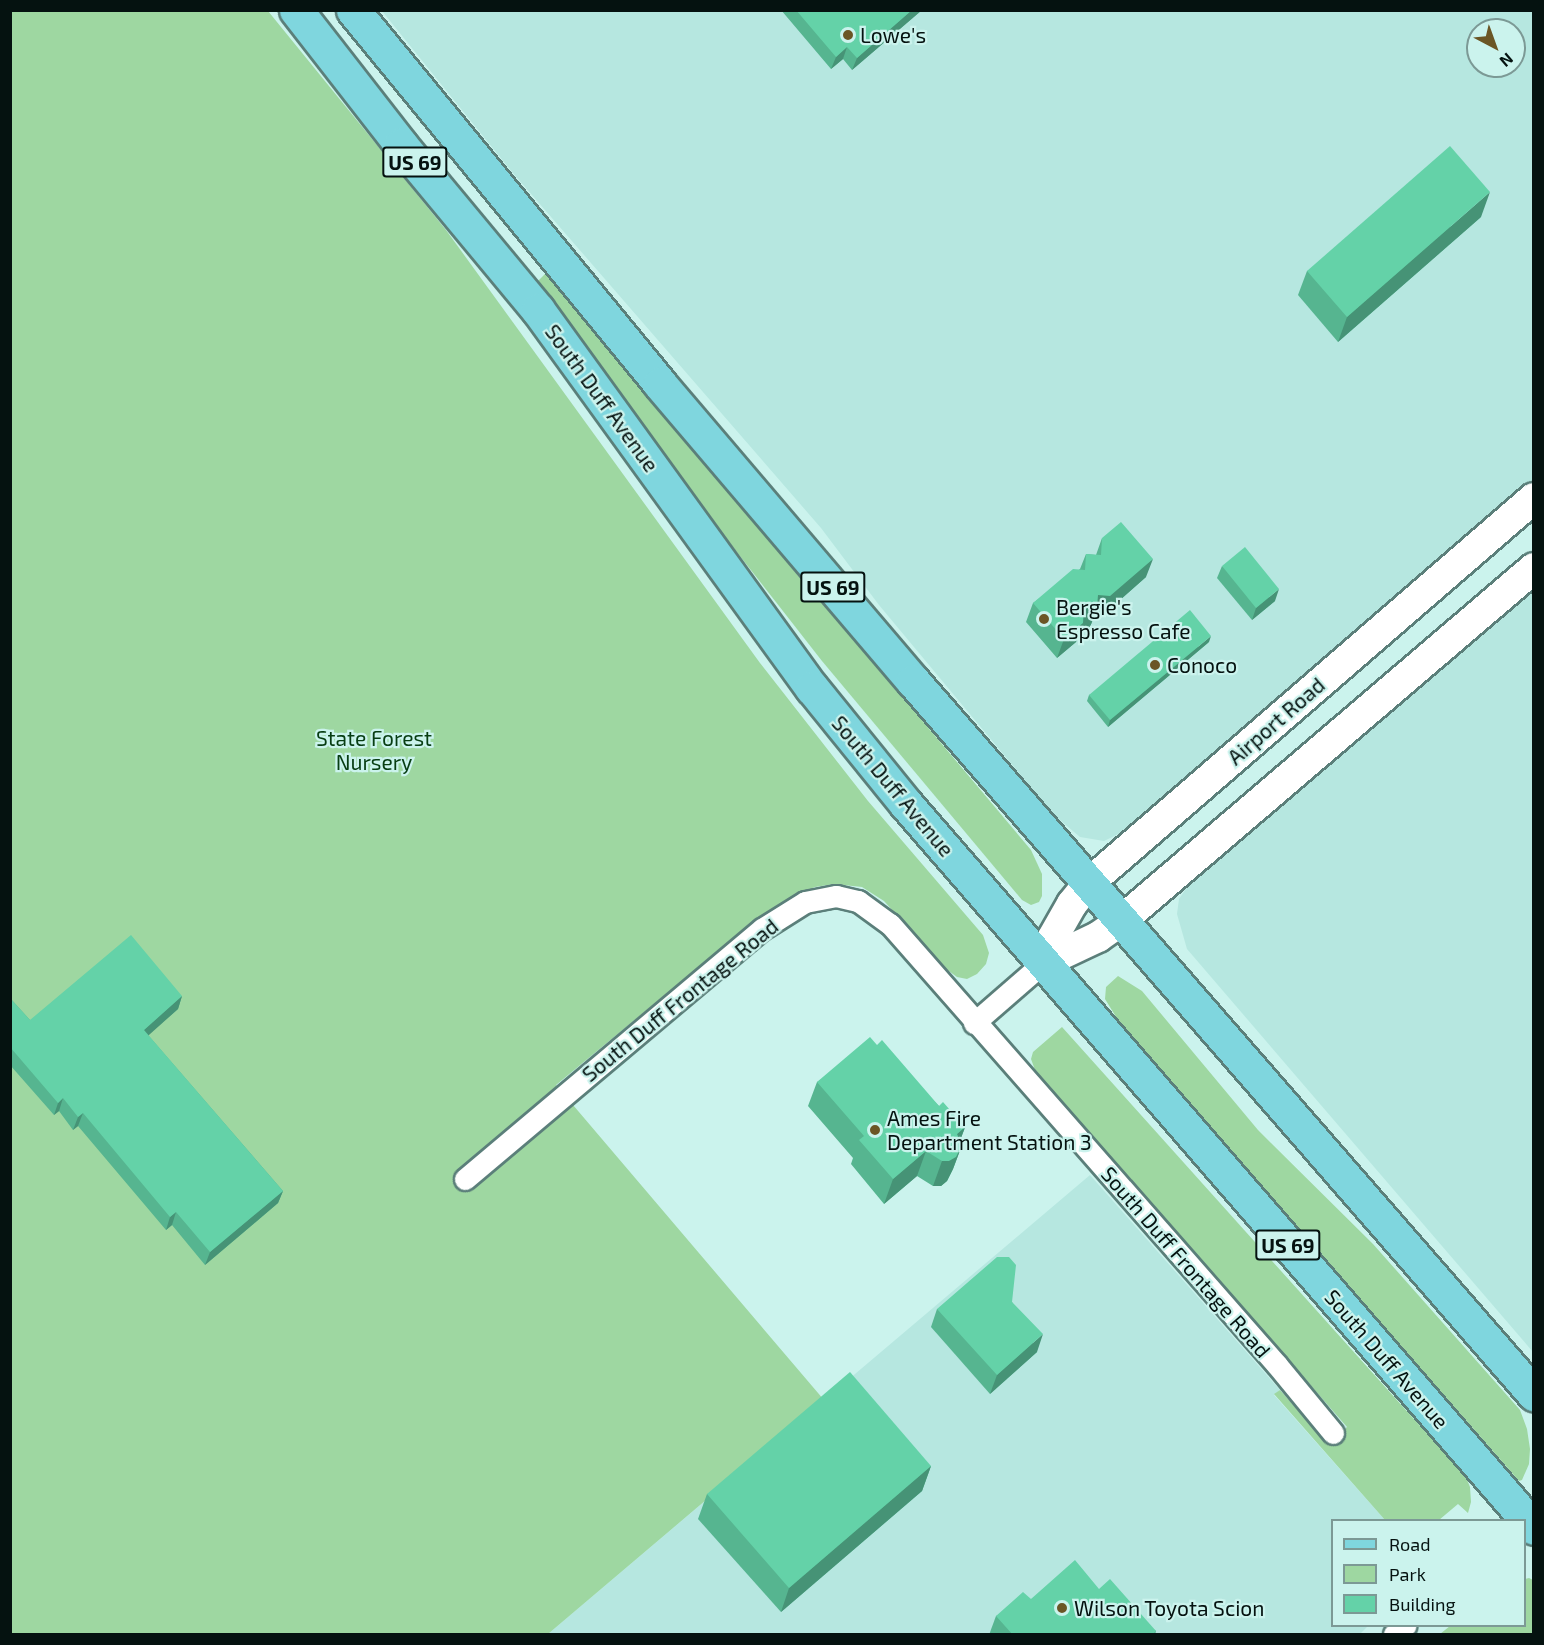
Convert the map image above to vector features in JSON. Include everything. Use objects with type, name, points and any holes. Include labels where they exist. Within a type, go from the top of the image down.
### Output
[{"type":"main road","name":"South Duff Avenue","points":[[296,10],[401,145],[538,310],[812,688],[906,804],[1530,1521]]},
{"type":"main road","name":"US 69","points":[[353,10],[671,397],[1089,884],[1533,1394]]},
{"type":"main road","name":"Airport Road","points":[[1043,963],[1052,939],[1072,904],[1089,884],[1533,498]]},
{"type":"main road","name":"Airport Road","points":[[1043,963],[1098,937],[1121,921],[1533,568]]},
{"type":"street","name":"South Duff Frontage Road","points":[[465,1179],[762,929],[805,902],[836,896],[858,901],[890,924],[1263,1349],[1333,1433]]},
{"type":"street","name":"Airport Road","points":[[975,1023],[1043,963]]},
{"type":"shaded area","points":[[382,11],[1533,11],[1533,485],[1135,826],[1104,841],[1080,837],[1054,815],[879,605],[821,528],[512,172]]},
{"type":"shaded area","points":[[1533,582],[1533,1352],[1187,949],[1177,914],[1179,899],[1193,878]]},
{"type":"shaded area","points":[[1090,1175],[1280,1390],[1274,1395],[1384,1519],[1331,1519],[1331,1627],[1367,1627],[1360,1634],[548,1634]]},
{"type":"green space","name":"State Forest Nursery","points":[[11,11],[268,11],[446,230],[760,663],[868,801],[983,935],[989,953],[986,964],[977,974],[967,979],[957,977],[945,968],[884,901],[862,887],[834,884],[815,887],[791,897],[753,922],[556,1085],[824,1400],[548,1634],[11,1634]]},
{"type":"green space","points":[[546,273],[1031,850],[1042,874],[1042,896],[1039,902],[1031,905],[1022,900],[822,661],[675,473],[538,281]]},
{"type":"green space","points":[[1118,976],[1142,991],[1258,1130],[1373,1244],[1520,1410],[1527,1429],[1530,1449],[1529,1464],[1522,1480],[1519,1481],[1123,1028],[1105,999],[1106,987]]},
{"type":"green space","points":[[1062,1027],[1466,1477],[1470,1487],[1471,1502],[1468,1513],[1458,1504],[1440,1519],[1384,1519],[1274,1394],[1280,1390],[1328,1444],[1347,1427],[1035,1070],[1031,1059],[1033,1052]]},
{"type":"green space","points":[[1526,1579],[1533,1580],[1533,1634],[1440,1634],[1449,1627],[1526,1627]]},
{"type":"building","name":"Lowe's","points":[[796,10],[912,10],[857,58],[847,47],[836,57]]},
{"type":"building","points":[[1450,146],[1490,192],[1347,317],[1307,271]]},
{"type":"building","points":[[1121,522],[1153,559],[1110,596],[1098,595],[1097,608],[1084,608],[1083,623],[1064,639],[1033,603],[1073,569],[1085,570],[1086,554],[1101,555],[1102,538]]},
{"type":"building","points":[[1245,547],[1279,589],[1256,608],[1222,566]]},
{"type":"building","points":[[1190,610],[1211,636],[1110,720],[1089,695]]},
{"type":"building","points":[[131,935],[182,996],[144,1030],[283,1191],[210,1252],[176,1212],[170,1217],[83,1113],[78,1117],[63,1098],[58,1103],[10,1047],[10,998],[30,1020]]},
{"type":"building","name":"Ames Fire Department Station 3","points":[[870,1037],[877,1045],[882,1040],[939,1106],[943,1102],[965,1127],[957,1134],[962,1145],[956,1157],[949,1161],[942,1161],[926,1151],[893,1179],[859,1140],[864,1136],[817,1082]]},
{"type":"building","points":[[997,1257],[1009,1257],[1016,1265],[1012,1302],[1043,1334],[997,1375],[937,1309]]},
{"type":"building","points":[[850,1372],[931,1466],[789,1588],[707,1494]]},
{"type":"building","points":[[1075,1560],[1099,1589],[1110,1579],[1156,1631],[1152,1635],[1013,1635],[996,1616],[1023,1592],[1031,1599]]},
{"type":"place","name":"Lowe's","points":[[848,35]]},
{"type":"place","name":"Bergie's Espresso Cafe","points":[[1044,619]]},
{"type":"place","name":"Conoco","points":[[1155,665]]},
{"type":"place","name":"Ames Fire Department Station 3","points":[[875,1130]]},
{"type":"place","name":"Wilson Toyota Scion","points":[[1062,1608]]}]
